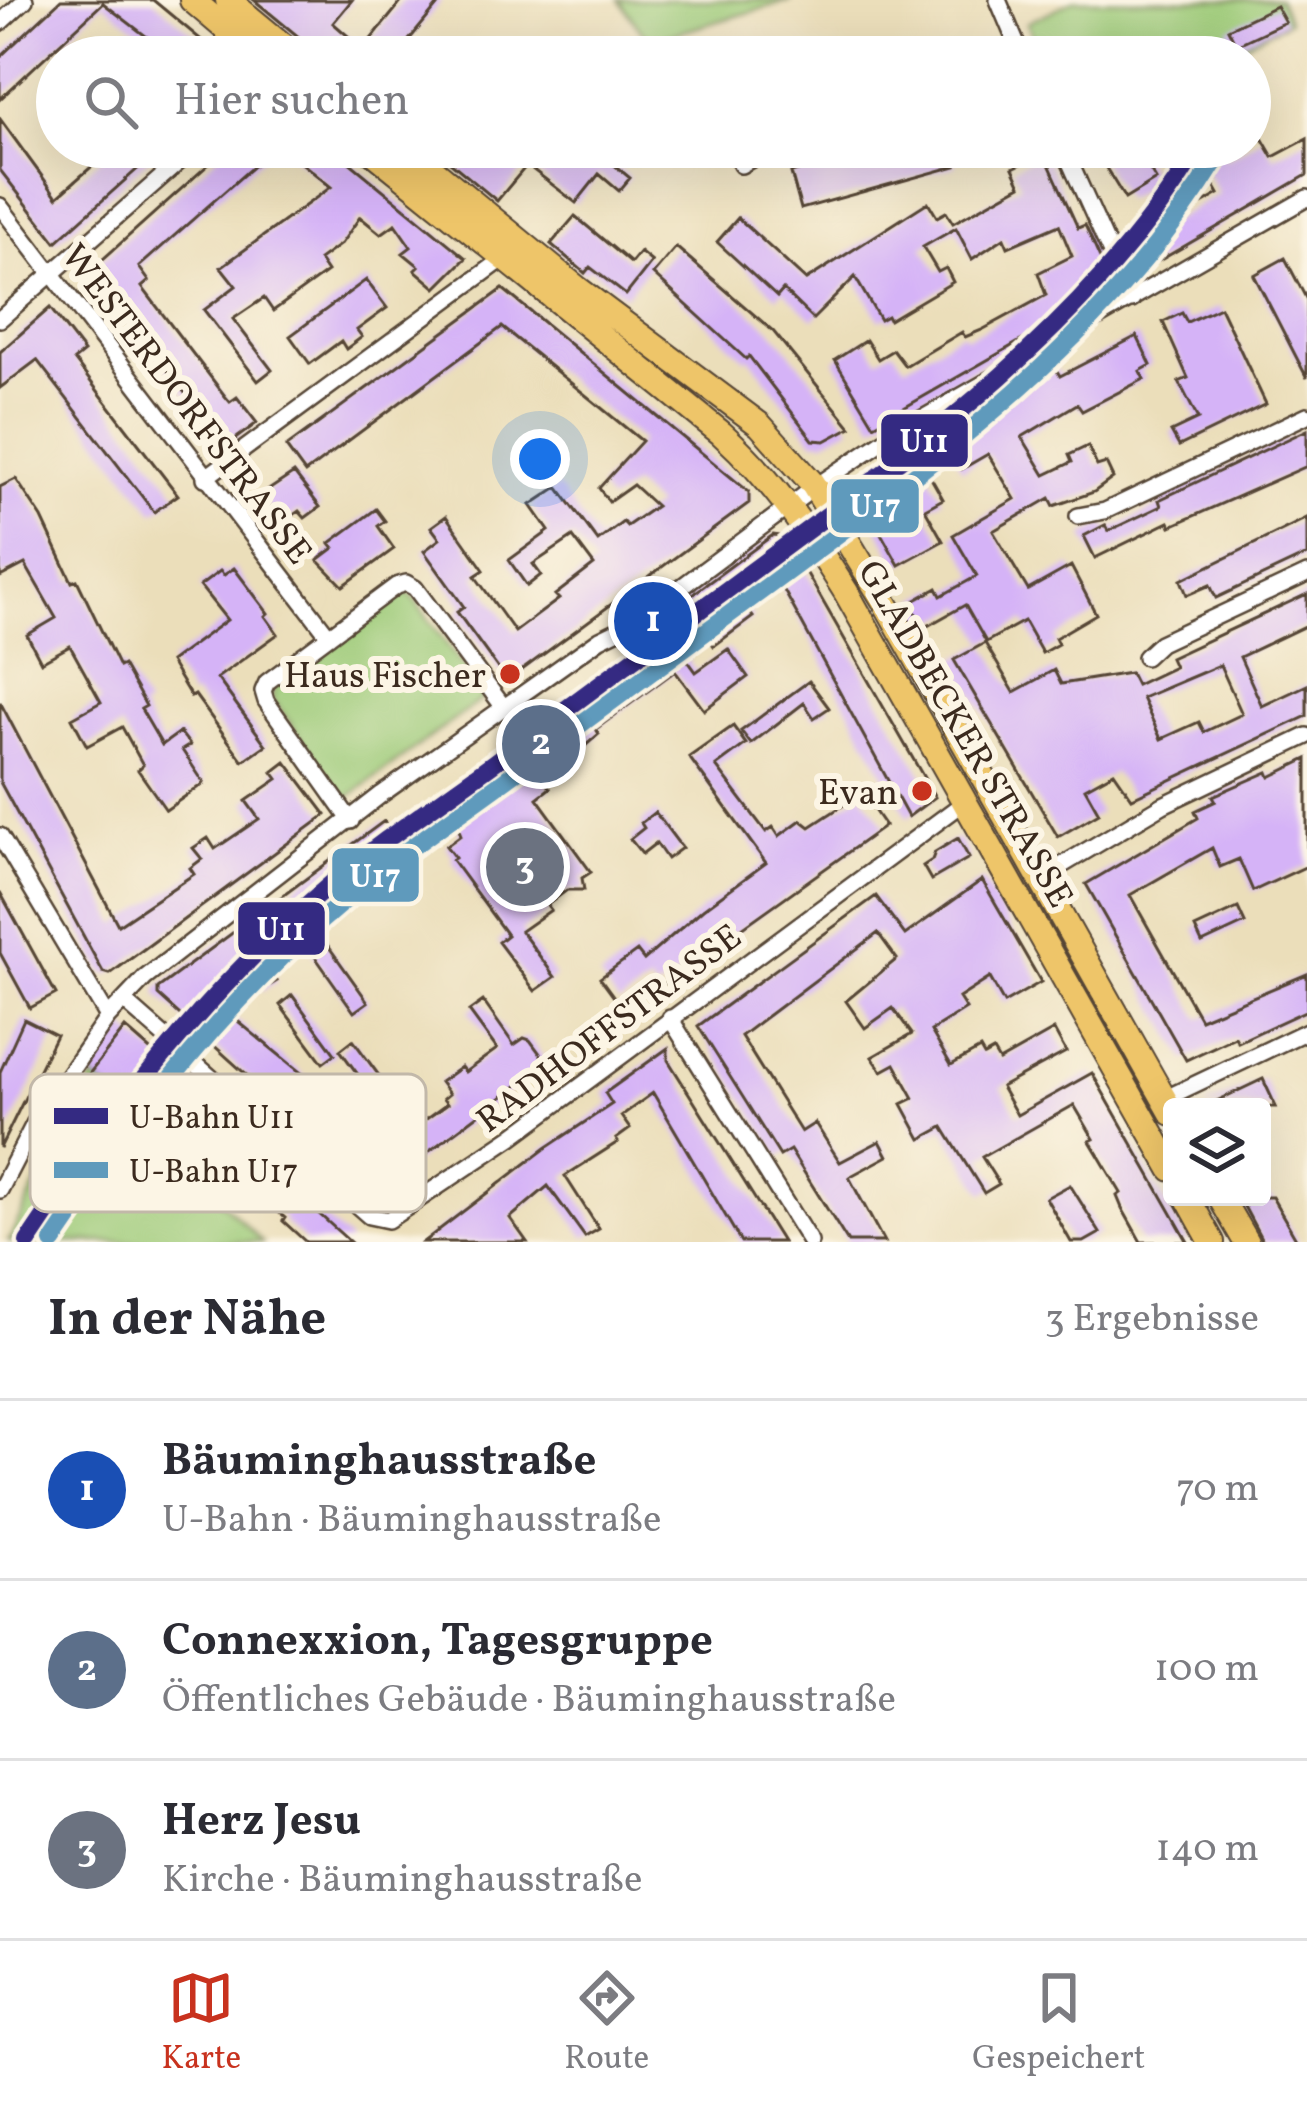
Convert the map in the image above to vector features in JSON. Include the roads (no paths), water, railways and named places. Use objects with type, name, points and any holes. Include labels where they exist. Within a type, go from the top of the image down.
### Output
[{"type":"main road","points":[[192,0],[235,36]]},
{"type":"main road","points":[[228,0],[271,36]]},
{"type":"main road","name":"GLADBECKER STRASSE","points":[[393,168],[721,433],[790,505],[846,592],[1163,1153]]},
{"type":"main road","name":"GLADBECKER STRASSE","points":[[431,168],[578,289],[729,400],[774,440],[815,487],[1163,1098]]},
{"type":"main road","points":[[1192,1206],[1212,1242]]},
{"type":"main road","points":[[1225,1206],[1246,1242]]},
{"type":"street","points":[[0,23],[26,0]]},
{"type":"street","points":[[998,0],[1013,36]]},
{"type":"street","points":[[0,319],[172,168]]},
{"type":"street","points":[[1072,168],[1132,300]]},
{"type":"street","name":"WESTERDORFSTRASSE","points":[[0,206],[329,636]]},
{"type":"street","points":[[69,1074],[108,1017],[145,978],[430,758],[505,710],[600,639],[633,623],[815,487],[883,441],[1304,206]]},
{"type":"street","points":[[205,478],[502,259]]},
{"type":"street","points":[[1078,516],[1105,511],[1307,416]]},
{"type":"street","points":[[1145,657],[1160,643],[1307,574]]},
{"type":"street","points":[[351,820],[263,691],[267,682],[396,586],[406,583],[415,588],[505,710]]},
{"type":"street","points":[[1039,879],[1163,805],[1307,736]]},
{"type":"street","name":"RADHOFFSTRASSE","points":[[426,1197],[966,801]]},
{"type":"street","points":[[0,836],[108,1017]]},
{"type":"street","name":"RADHOFFSTRASSE","points":[[124,1001],[208,1074]]},
{"type":"street","points":[[670,1018],[811,1242]]},
{"type":"street","points":[[1183,1098],[1307,1031]]},
{"type":"street","points":[[0,1190],[30,1132]]},
{"type":"street","name":"RADHOFFSTRASSE","points":[[368,1212],[378,1221],[405,1212]]},
{"type":"metro line","name":"U11","points":[[149,1074],[243,966],[332,883],[813,526],[974,400],[1074,307],[1119,257],[1185,168]]},
{"type":"metro line","name":"U17","points":[[176,1074],[261,977],[384,868],[826,543],[989,415],[1090,320],[1136,269],[1210,168]]},
{"type":"metro line","name":"U11","points":[[28,1242],[49,1212]]},
{"type":"metro line","name":"U17","points":[[53,1242],[74,1212]]},
{"type":"place","name":"Bäuminghausstraße","points":[[653,621]]},
{"type":"place","name":"Haus Fischer","points":[[510,674]]},
{"type":"place","name":"Connexxion, Tagesgruppe","points":[[541,744]]},
{"type":"place","name":"Evan","points":[[922,791]]},
{"type":"place","name":"Herz Jesu","points":[[525,867]]}]
